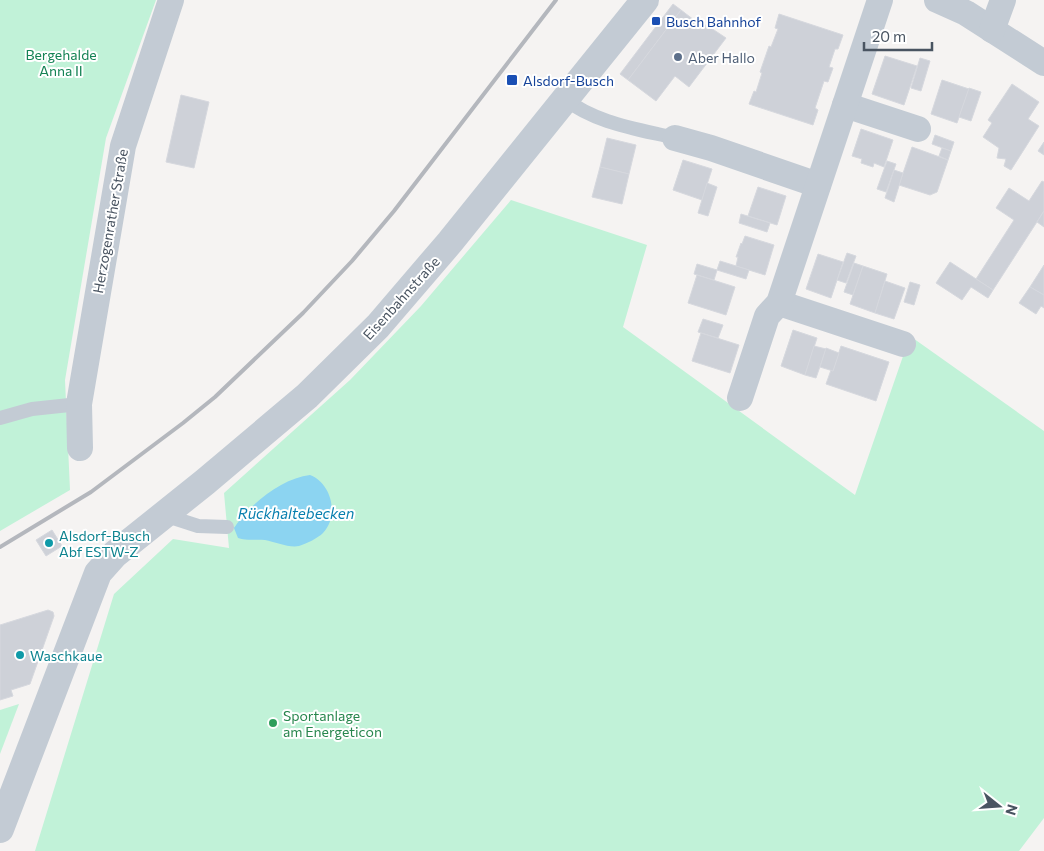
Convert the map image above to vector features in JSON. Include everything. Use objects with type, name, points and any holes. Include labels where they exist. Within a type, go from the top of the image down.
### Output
[{"type":"street","name":"Herzogenrather Straße","points":[[80,448],[79,404],[123,146],[171,0]]},
{"type":"street","name":"Eisenbahnstraße","points":[[0,829],[98,572],[115,554],[307,396],[378,326],[450,242],[645,0]]},
{"type":"street","points":[[740,398],[767,316],[779,303],[880,0]]},
{"type":"street","points":[[937,0],[966,13],[1044,63]]},
{"type":"street","points":[[992,30],[1003,0]]},
{"type":"street","points":[[845,105],[918,129]]},
{"type":"street","points":[[675,138],[711,148],[818,185]]},
{"type":"street","points":[[779,303],[903,344]]},
{"type":"lane","points":[[565,99],[576,108],[618,124],[675,138]]},
{"type":"lane","points":[[0,418],[32,409],[79,404]]},
{"type":"lane","points":[[164,515],[198,526],[227,527]]},
{"type":"green space","name":"Bergehalde Anna II","points":[[0,0],[156,0],[106,138],[65,380],[70,490],[0,531]]},
{"type":"green space","points":[[511,200],[647,245],[623,327],[855,495],[910,336],[1044,431],[1044,818],[1019,851],[35,851],[114,594],[173,539],[229,548],[224,493],[350,380],[421,306]]},
{"type":"green space","points":[[19,704],[0,754],[0,710]]},
{"type":"water","name":"Rückhaltebecken","points":[[310,475],[323,485],[331,500],[331,517],[328,526],[321,535],[299,546],[286,546],[265,540],[238,538],[234,528],[257,502],[288,481]]},
{"type":"building","points":[[673,4],[681,10],[628,80],[620,74]]},
{"type":"building","name":"Aber Hallo","points":[[681,10],[703,27],[705,25],[708,26],[726,38],[689,87],[675,76],[656,101],[628,80]]},
{"type":"building","points":[[779,14],[843,35],[838,49],[835,49],[829,67],[833,68],[828,82],[824,81],[815,108],[818,110],[813,125],[749,104],[754,91],[756,92],[762,73],[760,72],[769,46],[771,47],[778,29],[775,28]]},
{"type":"building","points":[[885,56],[917,66],[904,105],[872,94]]},
{"type":"building","points":[[920,58],[930,61],[921,91],[911,88]]},
{"type":"building","points":[[942,80],[969,89],[957,123],[931,114]]},
{"type":"building","points":[[1012,84],[1039,102],[1028,119],[1039,126],[1011,170],[1004,166],[1006,159],[997,158],[999,148],[983,137],[992,123],[988,120]]},
{"type":"building","points":[[969,88],[981,92],[971,121],[959,117]]},
{"type":"building","points":[[181,95],[209,102],[194,168],[166,162]]},
{"type":"building","points":[[861,129],[893,140],[884,167],[874,163],[873,167],[861,163],[862,159],[852,156]]},
{"type":"building","points":[[935,135],[954,142],[951,151],[932,144]]},
{"type":"building","points":[[607,138],[636,145],[629,174],[600,167]]},
{"type":"building","points":[[1044,142],[1044,155],[1038,151]]},
{"type":"building","points":[[912,147],[948,160],[937,192],[930,195],[899,185]]},
{"type":"building","points":[[942,148],[951,151],[948,160],[939,156]]},
{"type":"building","points":[[683,160],[712,169],[702,200],[673,190]]},
{"type":"building","points":[[887,161],[896,164],[886,192],[877,189]]},
{"type":"building","points":[[600,167],[629,174],[622,204],[592,197]]},
{"type":"building","points":[[894,170],[903,173],[894,202],[885,198]]},
{"type":"building","points":[[1042,181],[1044,182],[1044,211],[993,290],[976,279],[1014,220],[996,208],[1009,188],[1029,201]]},
{"type":"building","points":[[707,183],[717,187],[708,216],[698,213]]},
{"type":"building","points":[[758,187],[786,196],[777,225],[748,216]]},
{"type":"building","points":[[1044,211],[1044,227],[1037,222]]},
{"type":"building","points":[[741,214],[770,223],[767,232],[739,223]]},
{"type":"building","points":[[745,236],[774,245],[765,275],[736,266],[738,257],[736,257]]},
{"type":"building","points":[[847,253],[856,256],[846,283],[837,280]]},
{"type":"building","points":[[818,254],[843,262],[831,298],[806,289]]},
{"type":"building","points":[[720,261],[749,270],[746,279],[717,270]]},
{"type":"building","points":[[950,262],[993,290],[988,298],[971,287],[962,300],[936,283]]},
{"type":"building","points":[[854,263],[863,266],[853,295],[844,292]]},
{"type":"building","points":[[697,264],[717,270],[714,280],[694,274]]},
{"type":"building","points":[[1044,265],[1044,295],[1030,287]]},
{"type":"building","points":[[863,266],[887,274],[875,313],[850,304]]},
{"type":"building","points":[[697,275],[735,287],[726,315],[688,303]]},
{"type":"building","points":[[885,281],[905,288],[894,319],[875,313]]},
{"type":"building","points":[[910,282],[920,285],[914,305],[904,302]]},
{"type":"building","points":[[1030,287],[1044,295],[1044,308],[1041,306],[1036,314],[1019,303]]},
{"type":"building","points":[[703,319],[723,325],[718,338],[698,332]]},
{"type":"building","points":[[793,330],[817,338],[805,375],[781,366]]},
{"type":"building","points":[[701,333],[739,345],[730,373],[692,361]]},
{"type":"building","points":[[814,346],[826,349],[816,378],[805,375]]},
{"type":"building","points":[[841,346],[889,362],[876,401],[826,384],[831,370],[833,371]]},
{"type":"building","points":[[826,348],[839,353],[833,371],[820,367]]},
{"type":"building","name":"Alsdorf-Busch Abf ESTW-Z","points":[[52,530],[62,546],[46,556],[36,540]]},
{"type":"building","name":"Waschkaue","points":[[48,610],[53,612],[54,616],[30,684],[11,690],[13,696],[0,700],[0,625]]},
{"type":"railway","points":[[0,547],[91,492],[183,423],[215,397],[303,313],[352,261],[394,211],[556,0]]},
{"type":"place","name":"Busch Bahnhof","points":[[656,21]]},
{"type":"place","name":"Aber Hallo","points":[[678,57]]},
{"type":"place","name":"Alsdorf-Busch","points":[[512,80]]},
{"type":"place","name":"Alsdorf-Busch Abf ESTW-Z","points":[[49,543]]},
{"type":"place","name":"Waschkaue","points":[[20,655]]},
{"type":"place","name":"Sportanlage am Energeticon","points":[[273,723]]}]
